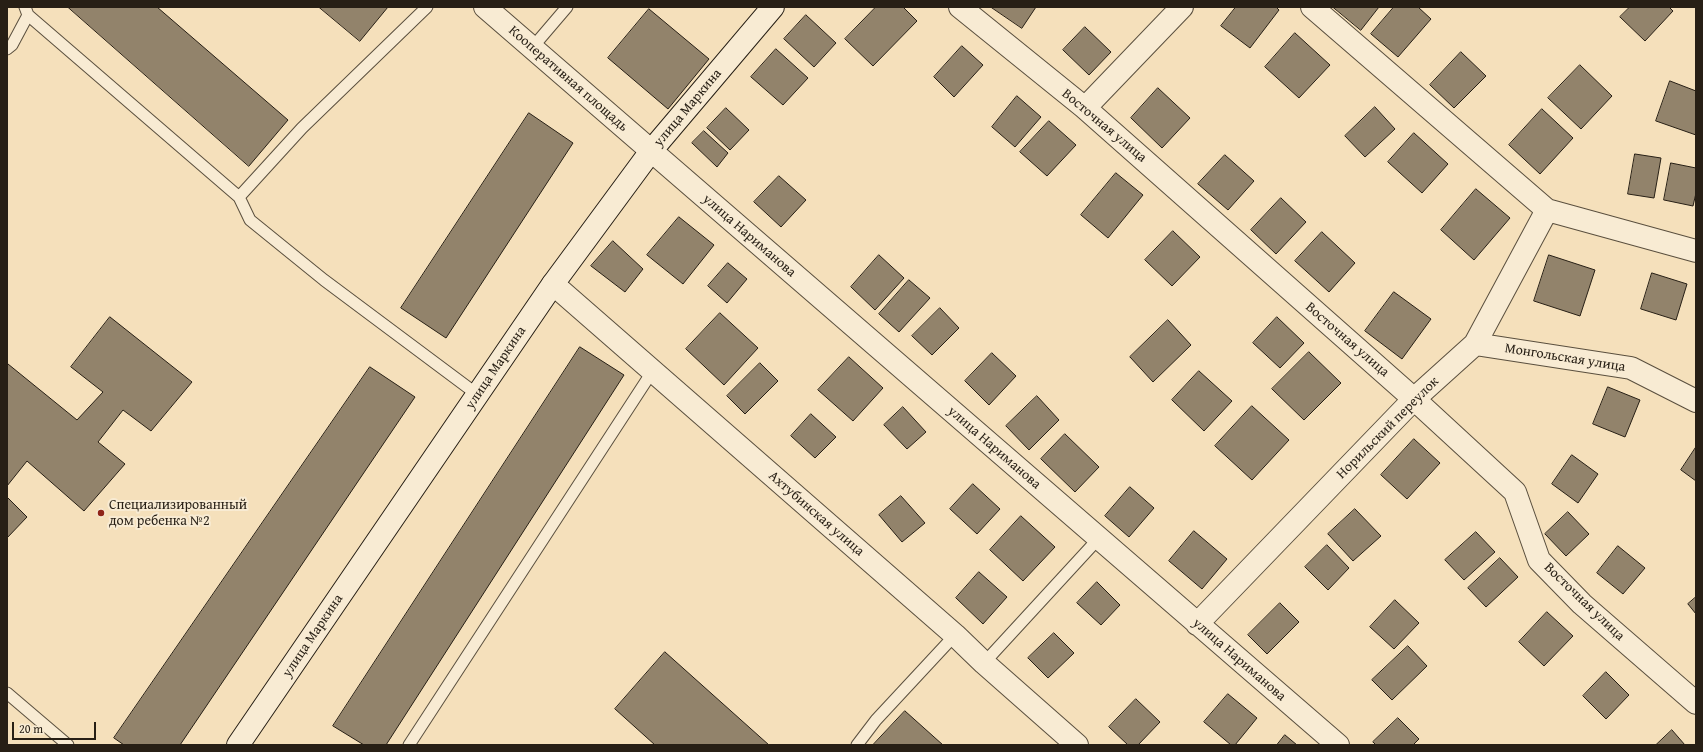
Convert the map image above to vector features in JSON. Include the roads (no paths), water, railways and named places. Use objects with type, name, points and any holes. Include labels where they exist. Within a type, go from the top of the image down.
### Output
[{"type":"street","name":"Кооперативная площадь","points":[[485,7],[651,151]]},
{"type":"street","name":"улица Маркина","points":[[238,745],[553,284],[651,151],[774,7]]},
{"type":"street","name":"Восточная улица","points":[[960,7],[1085,108],[1414,399],[1515,492],[1539,560],[1582,604],[1696,704]]},
{"type":"street","points":[[1085,108],[1182,7]]},
{"type":"street","points":[[1312,7],[1547,210],[1696,251]]},
{"type":"street","name":"улица Нариманова","points":[[651,151],[1338,745]]},
{"type":"street","name":"Норильский переулок","points":[[1197,624],[1414,399],[1475,344],[1547,210]]},
{"type":"street","name":"Ахтубинская улица","points":[[553,284],[955,635],[984,663],[1077,745]]},
{"type":"street","name":"Монгольская улица","points":[[1475,344],[1631,368],[1696,401]]},
{"type":"lane","points":[[239,197],[302,128],[427,7]]},
{"type":"lane","points":[[532,48],[567,7]]},
{"type":"lane","points":[[7,50],[12,45],[27,11],[239,197],[250,220],[324,280],[478,394]]},
{"type":"lane","points":[[409,745],[652,372]]},
{"type":"lane","points":[[984,663],[1098,538]]},
{"type":"lane","points":[[857,745],[876,720],[955,635]]},
{"type":"lane","points":[[7,693],[68,745]]},
{"type":"place","name":"Специализированный дом ребенка №2","points":[[101,513]]}]
